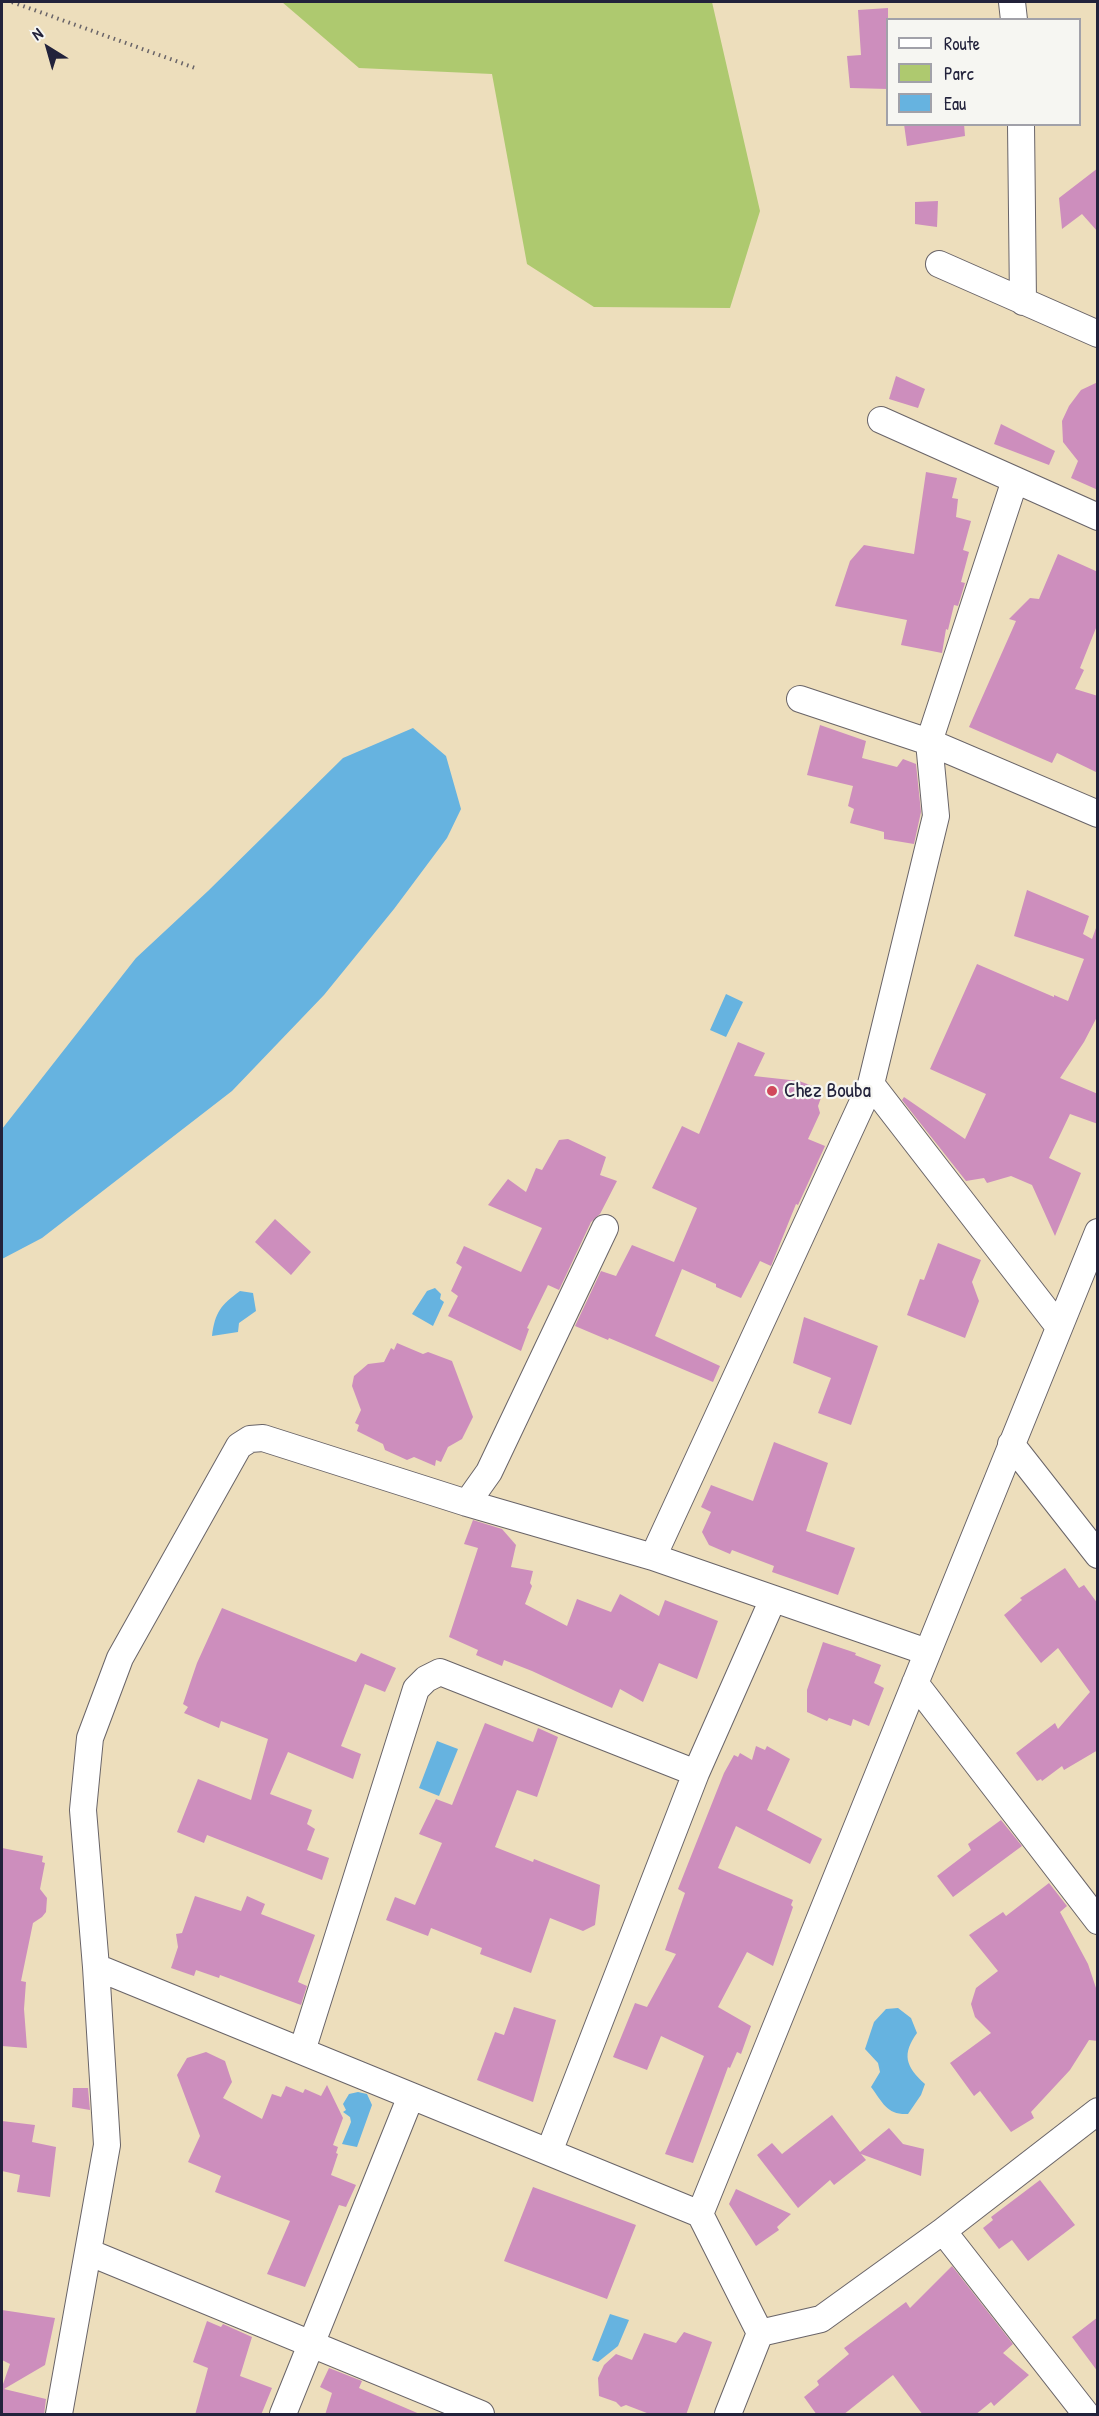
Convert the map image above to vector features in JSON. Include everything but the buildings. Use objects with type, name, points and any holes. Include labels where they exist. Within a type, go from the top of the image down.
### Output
[{"type":"street","points":[[1012,2],[1014,18]]},
{"type":"street","points":[[1021,126],[1023,302]]},
{"type":"street","points":[[939,264],[1098,334]]},
{"type":"street","points":[[881,420],[1098,517]]},
{"type":"street","points":[[653,1557],[872,1084],[936,816],[929,742],[1015,480]]},
{"type":"street","points":[[800,699],[929,742],[1098,813]]},
{"type":"street","points":[[872,1084],[1059,1327]]},
{"type":"street","points":[[466,1503],[489,1472],[605,1228]]},
{"type":"street","points":[[700,2214],[1098,1232]]},
{"type":"street","points":[[59,2415],[107,2145],[84,1810],[90,1738],[120,1658],[239,1446],[250,1439],[263,1438],[466,1503],[653,1557],[927,1652]]},
{"type":"street","points":[[1011,1444],[1098,1555]]},
{"type":"street","points":[[549,2152],[696,1773],[773,1599]]},
{"type":"street","points":[[302,2051],[416,1689],[426,1678],[440,1672],[696,1773]]},
{"type":"street","points":[[915,1683],[1098,1921]]},
{"type":"street","points":[[96,1967],[700,2214],[760,2333],[728,2415]]},
{"type":"street","points":[[283,2415],[411,2096]]},
{"type":"street","points":[[760,2333],[822,2319],[1098,2112]]},
{"type":"street","points":[[943,2230],[1086,2415]]},
{"type":"street","points":[[87,2252],[481,2415]]},
{"type":"path","points":[[12,2],[198,69]]},
{"type":"green space","points":[[282,2],[712,2],[760,211],[730,308],[594,307],[527,264],[492,74],[359,68]]},
{"type":"water","points":[[413,728],[446,756],[461,809],[447,838],[394,909],[324,995],[232,1091],[42,1238],[2,1259],[2,1129],[136,958],[208,891],[343,758]]},
{"type":"water","points":[[726,994],[743,1002],[726,1037],[710,1030]]},
{"type":"water","points":[[435,1288],[441,1294],[440,1299],[444,1302],[433,1326],[412,1314],[427,1291]]},
{"type":"water","points":[[240,1291],[253,1293],[256,1311],[239,1323],[238,1332],[212,1336],[220,1310]]},
{"type":"water","points":[[437,1741],[458,1749],[439,1796],[419,1788]]},
{"type":"water","points":[[898,2008],[911,2018],[917,2033],[909,2047],[908,2060],[913,2071],[925,2084],[921,2095],[908,2114],[890,2110],[871,2087],[880,2072],[878,2063],[865,2049],[874,2022],[886,2009]]},
{"type":"water","points":[[358,2092],[367,2094],[372,2105],[357,2147],[342,2144],[351,2122],[350,2117],[343,2112],[346,2110],[343,2104],[349,2094]]},
{"type":"water","points":[[610,2314],[629,2320],[618,2346],[598,2362],[592,2360]]},
{"type":"place","name":"Chez Bouba","points":[[772,1091]]}]
